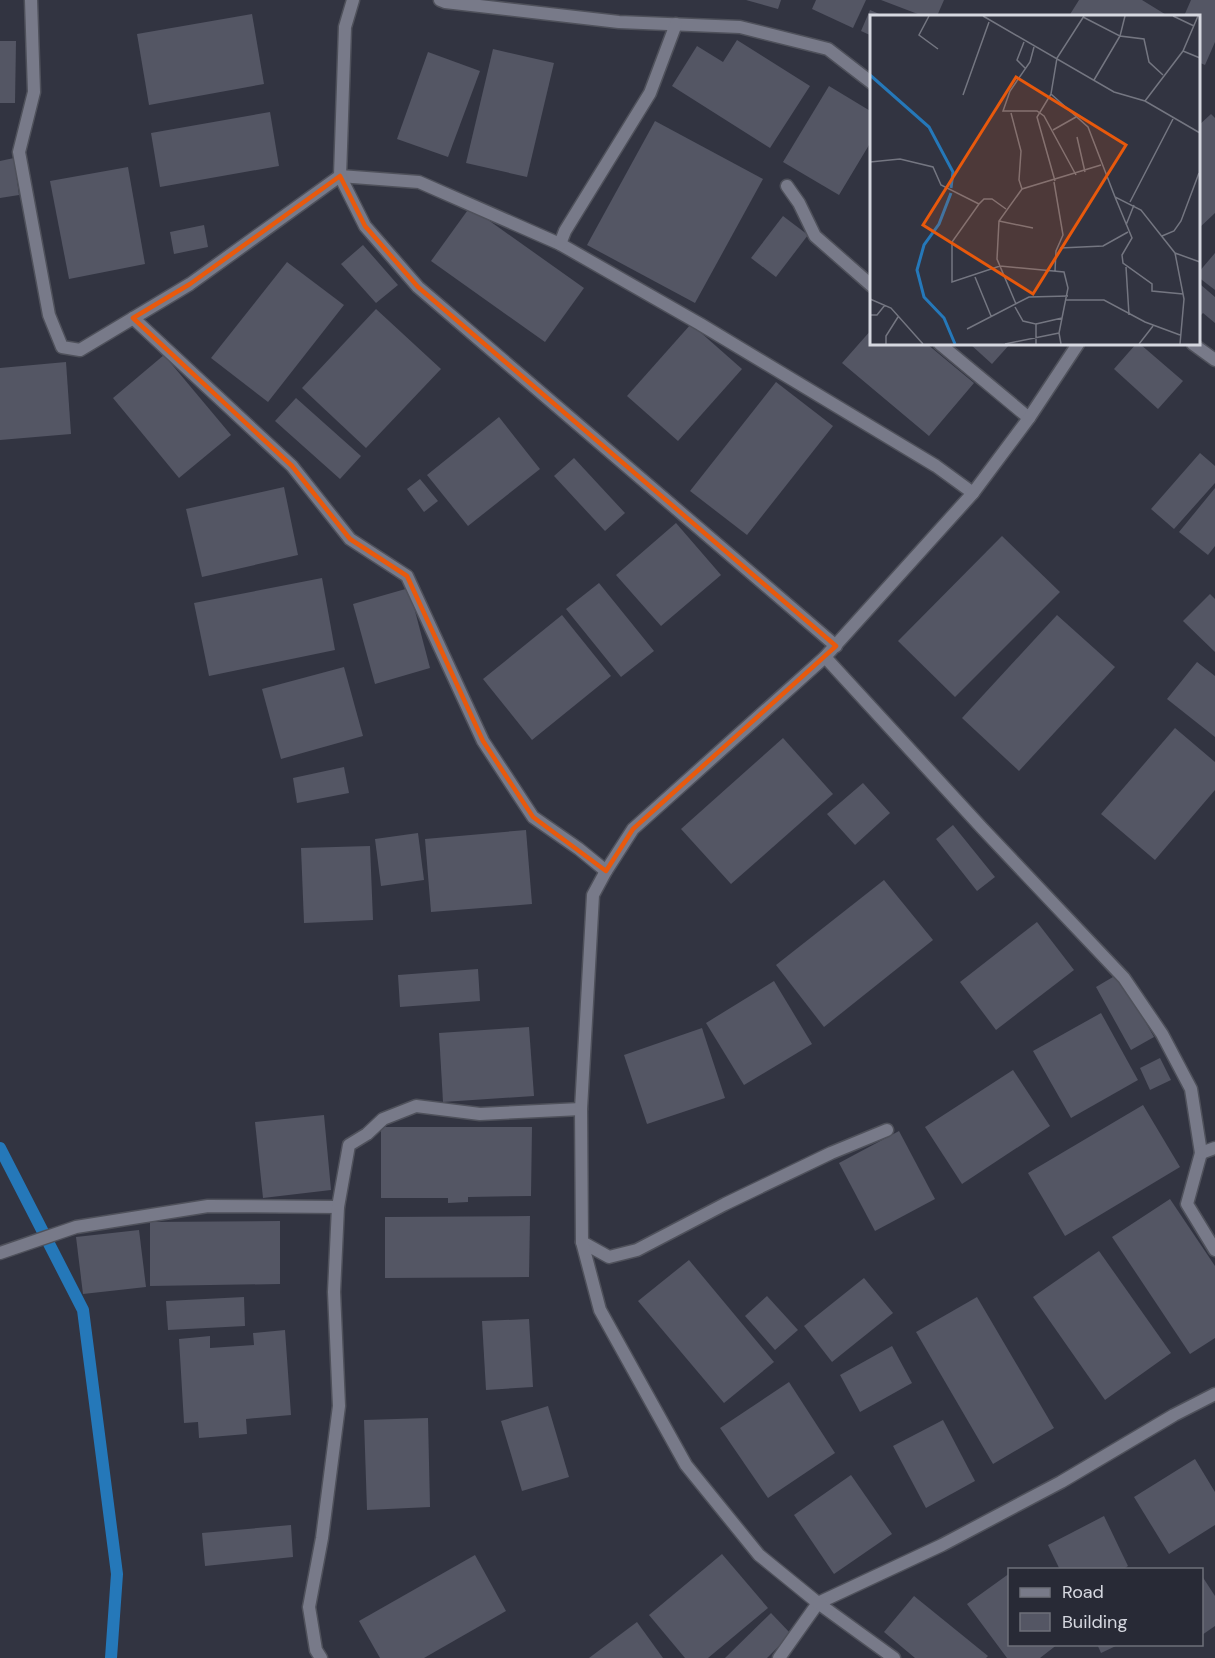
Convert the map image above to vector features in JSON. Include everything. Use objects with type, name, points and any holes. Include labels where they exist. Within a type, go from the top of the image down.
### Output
[{"type":"street","points":[[31,0],[34,92],[19,152],[49,315],[62,347],[80,350],[190,284],[339,176],[419,182],[560,244],[711,330],[936,466],[973,493]]},
{"type":"street","points":[[353,0],[345,27],[339,176],[365,226],[418,287],[836,646]]},
{"type":"street","points":[[440,0],[607,20],[740,27],[828,49],[870,81]]},
{"type":"street","points":[[560,244],[565,231],[650,93],[676,24]]},
{"type":"street","points":[[787,186],[799,203],[814,236],[870,284]]},
{"type":"street","points":[[133,318],[292,466],[351,539],[407,576],[483,741],[533,817],[606,871]]},
{"type":"street","points":[[941,345],[1029,418]]},
{"type":"street","points":[[894,1658],[818,1603],[759,1555],[686,1465],[600,1310],[582,1242],[581,1109],[593,895],[633,829],[825,657],[973,493],[1029,418],[1077,345]]},
{"type":"street","points":[[1194,345],[1215,360]]},
{"type":"street","points":[[825,657],[1124,978],[1162,1034],[1191,1089],[1201,1153],[1187,1204],[1215,1250]]},
{"type":"street","points":[[321,1658],[316,1650],[309,1607],[322,1538],[339,1406],[334,1292],[338,1207],[349,1145],[367,1134],[382,1119],[416,1106],[480,1114],[581,1109]]},
{"type":"street","points":[[582,1242],[609,1257],[637,1250],[820,1158],[887,1130]]},
{"type":"street","points":[[1201,1153],[1215,1148]]},
{"type":"street","points":[[0,1253],[76,1227],[208,1206],[338,1207]]},
{"type":"street","points":[[779,1658],[818,1603],[942,1545],[1061,1482],[1174,1415],[1215,1394]]},
{"type":"highlighted area","points":[[340,176],[365,226],[418,287],[836,646],[633,829],[606,871],[533,817],[483,741],[407,576],[350,539],[292,466],[133,318],[190,284]]},
{"type":"building","points":[[746,0],[781,0],[778,9]]},
{"type":"building","points":[[816,0],[866,0],[853,28],[812,9]]},
{"type":"building","points":[[881,0],[944,0],[937,15],[920,15]]},
{"type":"building","points":[[1079,0],[1142,0],[1166,15],[1070,15]]},
{"type":"building","points":[[1191,0],[1215,0],[1215,42],[1205,65],[1200,63],[1200,15],[1184,15]]},
{"type":"building","points":[[870,10],[882,15],[870,15],[870,35],[861,31]]},
{"type":"building","points":[[252,14],[264,84],[149,105],[137,34]]},
{"type":"building","points":[[737,40],[810,86],[770,148],[672,86],[697,46],[723,62]]},
{"type":"building","points":[[0,41],[16,41],[15,103],[0,103]]},
{"type":"building","points":[[493,49],[554,63],[527,177],[466,163]]},
{"type":"building","points":[[428,52],[480,71],[448,157],[397,139]]},
{"type":"building","points":[[829,86],[870,111],[870,143],[839,195],[783,162]]},
{"type":"building","points":[[270,112],[279,166],[160,187],[151,133]]},
{"type":"building","points":[[1211,114],[1215,118],[1215,213],[1200,227],[1200,124]]},
{"type":"building","points":[[655,121],[763,179],[695,303],[587,245]]},
{"type":"building","points":[[14,158],[19,195],[0,198],[0,161]]},
{"type":"building","points":[[128,167],[145,264],[69,279],[50,181]]},
{"type":"building","points":[[470,207],[584,288],[545,342],[431,261]]},
{"type":"building","points":[[783,216],[808,235],[776,277],[751,258]]},
{"type":"building","points":[[204,225],[208,247],[174,254],[170,232]]},
{"type":"building","points":[[363,245],[398,285],[376,303],[341,264]]},
{"type":"building","points":[[1215,253],[1215,290],[1200,279],[1200,271]]},
{"type":"building","points":[[287,262],[344,305],[268,402],[211,358]]},
{"type":"building","points":[[1200,286],[1215,297],[1215,323],[1203,313],[1200,316]]},
{"type":"building","points":[[376,309],[441,369],[366,448],[302,388]]},
{"type":"building","points":[[691,324],[742,369],[678,441],[627,396]]},
{"type":"building","points":[[870,331],[870,345],[928,345],[974,383],[929,436],[842,363]]},
{"type":"building","points":[[971,345],[1009,345],[992,364]]},
{"type":"building","points":[[1135,345],[1141,345],[1183,381],[1158,409],[1114,369]]},
{"type":"building","points":[[164,355],[231,435],[179,478],[113,398]]},
{"type":"building","points":[[66,362],[71,434],[0,440],[0,368]]},
{"type":"building","points":[[776,382],[833,426],[747,535],[690,491]]},
{"type":"building","points":[[296,398],[361,456],[340,479],[275,421]]},
{"type":"building","points":[[499,417],[540,469],[468,526],[427,475]]},
{"type":"building","points":[[1200,453],[1215,466],[1215,483],[1174,529],[1151,509]]},
{"type":"building","points":[[574,458],[625,513],[605,531],[554,476]]},
{"type":"building","points":[[420,479],[438,501],[424,512],[407,489]]},
{"type":"building","points":[[284,487],[298,555],[202,577],[186,509]]},
{"type":"building","points":[[1215,488],[1215,546],[1208,555],[1179,532]]},
{"type":"building","points":[[676,523],[721,575],[661,626],[616,575]]},
{"type":"building","points":[[1002,536],[1060,592],[955,697],[898,641]]},
{"type":"building","points":[[322,578],[335,650],[209,676],[194,603]]},
{"type":"building","points":[[599,583],[654,651],[621,677],[566,609]]},
{"type":"building","points":[[409,588],[430,668],[375,684],[353,604]]},
{"type":"building","points":[[1210,594],[1215,599],[1215,652],[1183,621]]},
{"type":"building","points":[[562,615],[611,676],[532,740],[483,679]]},
{"type":"building","points":[[1057,615],[1115,667],[1019,771],[962,718]]},
{"type":"building","points":[[1197,662],[1215,676],[1215,737],[1167,699]]},
{"type":"building","points":[[344,667],[363,736],[281,759],[262,689]]},
{"type":"building","points":[[1175,728],[1215,762],[1215,790],[1155,860],[1101,814]]},
{"type":"building","points":[[783,738],[833,794],[731,884],[681,829]]},
{"type":"building","points":[[344,767],[349,793],[297,803],[293,778]]},
{"type":"building","points":[[863,783],[890,813],[855,845],[827,814]]},
{"type":"building","points":[[953,825],[995,877],[977,891],[936,839]]},
{"type":"building","points":[[526,830],[532,904],[431,912],[425,839]]},
{"type":"building","points":[[418,833],[424,880],[381,886],[375,839]]},
{"type":"building","points":[[370,846],[373,920],[304,923],[301,848]]},
{"type":"building","points":[[884,880],[933,940],[824,1027],[776,965]]},
{"type":"building","points":[[1037,922],[1074,970],[996,1030],[960,982]]},
{"type":"building","points":[[478,969],[480,1001],[400,1007],[398,975]]},
{"type":"building","points":[[1118,974],[1154,1037],[1131,1050],[1096,987]]},
{"type":"building","points":[[774,981],[812,1044],[744,1085],[706,1023]]},
{"type":"building","points":[[1101,1013],[1138,1080],[1071,1118],[1033,1051]]},
{"type":"building","points":[[529,1027],[534,1096],[443,1102],[439,1033]]},
{"type":"building","points":[[702,1028],[725,1098],[647,1124],[624,1055]]},
{"type":"building","points":[[1160,1058],[1171,1080],[1150,1090],[1140,1068]]},
{"type":"building","points":[[1013,1070],[1050,1126],[962,1184],[925,1127]]},
{"type":"building","points":[[1143,1105],[1180,1167],[1065,1236],[1028,1173]]},
{"type":"building","points":[[324,1115],[331,1190],[263,1198],[255,1122]]},
{"type":"building","points":[[381,1127],[532,1127],[531,1196],[468,1197],[468,1202],[448,1203],[448,1198],[381,1198]]},
{"type":"building","points":[[899,1131],[935,1199],[875,1231],[839,1163]]},
{"type":"building","points":[[1170,1199],[1215,1266],[1215,1338],[1190,1354],[1112,1237]]},
{"type":"building","points":[[530,1216],[529,1277],[385,1278],[385,1217]]},
{"type":"building","points":[[280,1221],[280,1284],[150,1286],[150,1222]]},
{"type":"building","points":[[139,1230],[146,1287],[83,1294],[76,1237]]},
{"type":"building","points":[[1099,1251],[1171,1353],[1105,1400],[1033,1297]]},
{"type":"building","points":[[689,1260],[774,1362],[724,1403],[638,1301]]},
{"type":"building","points":[[864,1278],[893,1313],[832,1362],[804,1326]]},
{"type":"building","points":[[767,1296],[798,1330],[775,1350],[745,1316]]},
{"type":"building","points":[[244,1297],[245,1326],[168,1330],[166,1301]]},
{"type":"building","points":[[977,1297],[1054,1428],[993,1464],[916,1332]]},
{"type":"building","points":[[529,1319],[533,1387],[486,1390],[482,1321]]},
{"type":"building","points":[[285,1330],[291,1415],[246,1419],[247,1434],[199,1438],[198,1422],[184,1423],[179,1339],[210,1336],[210,1348],[254,1345],[253,1333]]},
{"type":"building","points":[[892,1346],[912,1383],[860,1412],[840,1375]]},
{"type":"building","points":[[789,1382],[835,1453],[768,1498],[720,1428]]},
{"type":"building","points":[[548,1406],[569,1477],[522,1491],[501,1421]]},
{"type":"building","points":[[428,1418],[430,1507],[367,1510],[364,1420]]},
{"type":"building","points":[[943,1420],[975,1481],[926,1508],[893,1446]]},
{"type":"building","points":[[1195,1459],[1215,1492],[1215,1525],[1169,1554],[1134,1497]]},
{"type":"building","points":[[851,1475],[892,1534],[834,1574],[794,1515]]},
{"type":"building","points":[[1104,1516],[1128,1566],[1125,1568],[1059,1568],[1048,1545]]},
{"type":"building","points":[[291,1525],[293,1557],[205,1566],[202,1533]]},
{"type":"building","points":[[722,1554],[768,1608],[708,1658],[685,1658],[649,1615]]},
{"type":"building","points":[[475,1555],[506,1611],[424,1658],[380,1658],[359,1621]]},
{"type":"building","points":[[1008,1574],[1008,1646],[1055,1646],[1040,1658],[1007,1658],[967,1604]]},
{"type":"building","points":[[1203,1578],[1215,1596],[1215,1626],[1203,1634]]},
{"type":"building","points":[[914,1596],[988,1656],[986,1658],[915,1658],[884,1632]]},
{"type":"building","points":[[771,1613],[791,1634],[767,1658],[725,1658]]},
{"type":"building","points":[[637,1622],[663,1658],[589,1658]]},
{"type":"building","points":[[1098,1646],[1116,1646],[1101,1653]]},
{"type":"waterway","points":[[0,1148],[83,1310],[117,1574],[111,1658]]}]
